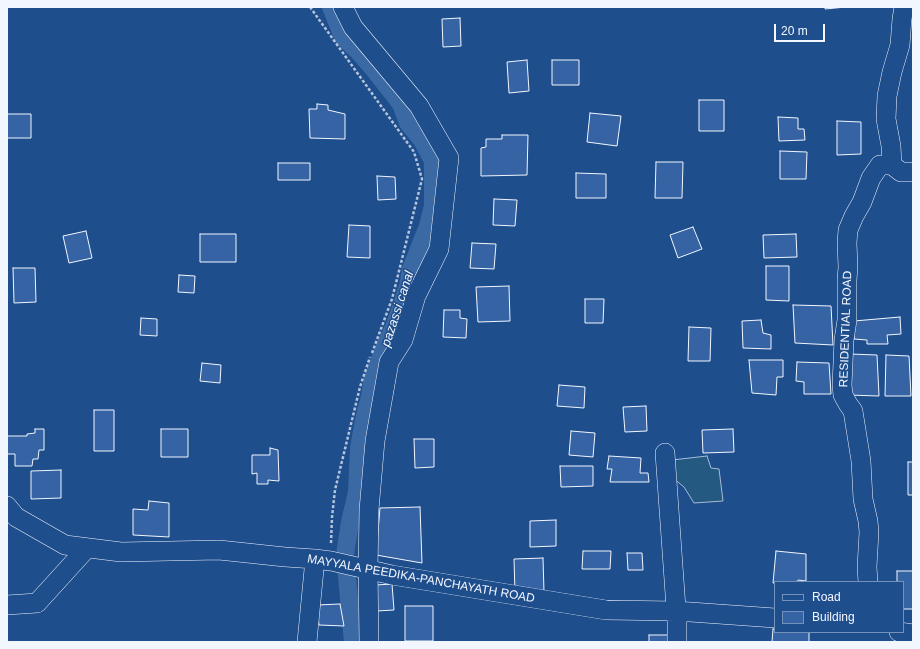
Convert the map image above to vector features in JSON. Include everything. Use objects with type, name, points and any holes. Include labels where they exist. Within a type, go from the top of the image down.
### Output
[{"type":"street","points":[[343,7],[353,27],[419,106],[449,158],[439,249],[416,296],[403,340],[389,362],[375,441],[369,510],[367,570],[369,642]]},
{"type":"street","points":[[904,7],[900,45],[886,96],[886,119],[891,146],[892,165],[901,172],[913,172]]},
{"type":"street","name":"RESIDENTIAL ROAD","points":[[868,581],[869,532],[863,499],[861,461],[853,411],[843,395],[842,385],[844,340],[847,320],[847,242],[848,230],[862,202],[871,178],[880,165],[892,165]]},
{"type":"street","points":[[665,453],[676,611],[676,642]]},
{"type":"street","name":"MAYYALA PEEDIKA-PANCHAYATH ROAD","points":[[7,506],[16,518],[64,545],[121,552],[219,550],[323,560],[392,575],[606,610],[676,611],[774,618]]},
{"type":"street","points":[[7,605],[37,603],[87,548]]},
{"type":"street","points":[[307,642],[323,560]]},
{"type":"path","points":[[310,7],[414,152],[422,179],[392,299],[360,387],[336,483],[332,518],[323,560]]},
{"type":"shaded area","points":[[707,456],[711,468],[719,469],[723,501],[694,503],[684,487],[667,473],[672,460]]},
{"type":"building","points":[[825,7],[846,7],[825,9]]},
{"type":"building","points":[[460,18],[461,46],[443,47],[442,19]]},
{"type":"building","points":[[527,60],[529,91],[509,93],[507,62]]},
{"type":"building","points":[[552,60],[579,60],[579,85],[552,85]]},
{"type":"building","points":[[699,100],[724,100],[724,131],[699,131]]},
{"type":"building","points":[[317,104],[328,105],[328,110],[345,114],[345,139],[310,138],[309,109],[317,109]]},
{"type":"building","points":[[590,113],[621,116],[617,146],[587,142]]},
{"type":"building","points":[[7,114],[31,114],[31,138],[7,138]]},
{"type":"building","points":[[778,117],[798,118],[798,129],[804,129],[805,140],[779,141]]},
{"type":"building","points":[[837,121],[861,122],[861,154],[837,155]]},
{"type":"building","points":[[502,135],[528,135],[527,175],[481,176],[481,148],[486,147],[486,139],[502,139]]},
{"type":"building","points":[[780,151],[807,152],[806,179],[780,179]]},
{"type":"building","points":[[656,162],[683,162],[682,198],[655,198]]},
{"type":"building","points":[[278,163],[310,163],[310,180],[278,180]]},
{"type":"building","points":[[576,173],[606,174],[606,198],[576,198]]},
{"type":"building","points":[[377,176],[395,177],[396,199],[378,200]]},
{"type":"building","points":[[494,199],[517,200],[515,226],[493,225]]},
{"type":"building","points":[[349,225],[370,226],[370,258],[347,257]]},
{"type":"building","points":[[693,227],[702,249],[678,258],[670,235]]},
{"type":"building","points":[[86,231],[92,258],[69,263],[63,236]]},
{"type":"building","points":[[200,234],[236,234],[236,262],[200,262]]},
{"type":"building","points":[[796,234],[797,257],[764,258],[763,235]]},
{"type":"building","points":[[472,243],[496,244],[494,269],[470,268]]},
{"type":"building","points":[[766,266],[789,266],[789,301],[766,300]]},
{"type":"building","points":[[13,268],[35,268],[36,302],[14,303]]},
{"type":"building","points":[[179,275],[195,276],[194,293],[178,292]]},
{"type":"building","points":[[509,286],[510,321],[478,322],[476,287]]},
{"type":"building","points":[[585,299],[604,299],[603,323],[585,323]]},
{"type":"building","points":[[793,305],[831,306],[833,345],[795,343]]},
{"type":"building","points":[[444,310],[460,310],[460,318],[467,319],[466,338],[443,337]]},
{"type":"building","points":[[900,317],[901,334],[887,335],[888,344],[867,344],[867,340],[854,339],[854,321]]},
{"type":"building","points":[[141,318],[157,319],[157,336],[140,335]]},
{"type":"building","points":[[761,320],[763,333],[771,335],[771,349],[743,348],[742,321]]},
{"type":"building","points":[[689,327],[711,328],[710,361],[688,361]]},
{"type":"building","points":[[850,354],[877,355],[879,396],[848,395]]},
{"type":"building","points":[[886,355],[909,356],[911,396],[885,396]]},
{"type":"building","points":[[749,360],[783,360],[783,377],[777,377],[776,395],[752,393]]},
{"type":"building","points":[[797,362],[829,363],[831,394],[804,394],[804,382],[796,381]]},
{"type":"building","points":[[202,363],[221,365],[220,383],[200,381]]},
{"type":"building","points":[[559,385],[585,387],[584,408],[557,406]]},
{"type":"building","points":[[646,406],[647,431],[625,432],[623,407]]},
{"type":"building","points":[[94,410],[114,410],[114,451],[94,451]]},
{"type":"building","points":[[35,429],[44,429],[44,450],[39,450],[38,459],[33,459],[32,466],[15,466],[15,454],[7,454],[7,436],[27,436],[27,434],[35,433]]},
{"type":"building","points":[[161,429],[188,429],[188,457],[161,457]]},
{"type":"building","points":[[733,429],[734,452],[703,453],[702,430]]},
{"type":"building","points":[[571,431],[595,433],[593,457],[569,455]]},
{"type":"building","points":[[414,439],[434,439],[434,467],[415,468]]},
{"type":"building","points":[[270,448],[278,450],[279,481],[268,480],[268,484],[257,484],[257,473],[252,474],[252,455],[270,455]]},
{"type":"building","points":[[609,456],[641,458],[640,473],[648,473],[649,482],[610,482],[612,469],[607,469]]},
{"type":"building","points":[[908,462],[913,462],[913,495],[908,495]]},
{"type":"building","points":[[560,466],[593,466],[593,486],[561,487]]},
{"type":"building","points":[[61,470],[61,498],[31,499],[31,471]]},
{"type":"building","points":[[149,501],[169,503],[169,537],[133,535],[133,509],[148,510]]},
{"type":"building","points":[[420,507],[422,563],[376,555],[380,508]]},
{"type":"building","points":[[556,520],[556,546],[530,547],[530,521]]},
{"type":"building","points":[[583,551],[611,551],[610,569],[582,569]]},
{"type":"building","points":[[776,551],[806,554],[806,581],[774,581],[773,583]]},
{"type":"building","points":[[627,553],[642,553],[643,570],[628,570]]},
{"type":"building","points":[[543,558],[544,592],[515,593],[514,559]]},
{"type":"building","points":[[897,571],[913,571],[913,609],[904,609],[904,581],[897,581]]},
{"type":"building","points":[[392,584],[394,610],[377,611],[376,585]]},
{"type":"building","points":[[340,604],[344,626],[319,625],[317,605]]},
{"type":"building","points":[[405,606],[433,606],[433,641],[405,641]]},
{"type":"building","points":[[773,629],[774,633],[809,633],[809,642],[772,642]]},
{"type":"building","points":[[649,635],[668,635],[668,642],[649,642]]},
{"type":"waterway","name":"pazassi canal","points":[[331,7],[343,37],[372,67],[401,104],[408,123],[422,140],[433,161],[433,206],[428,226],[411,269],[408,287],[395,325],[373,378],[359,448],[357,492],[350,522],[345,555],[353,642]]}]
